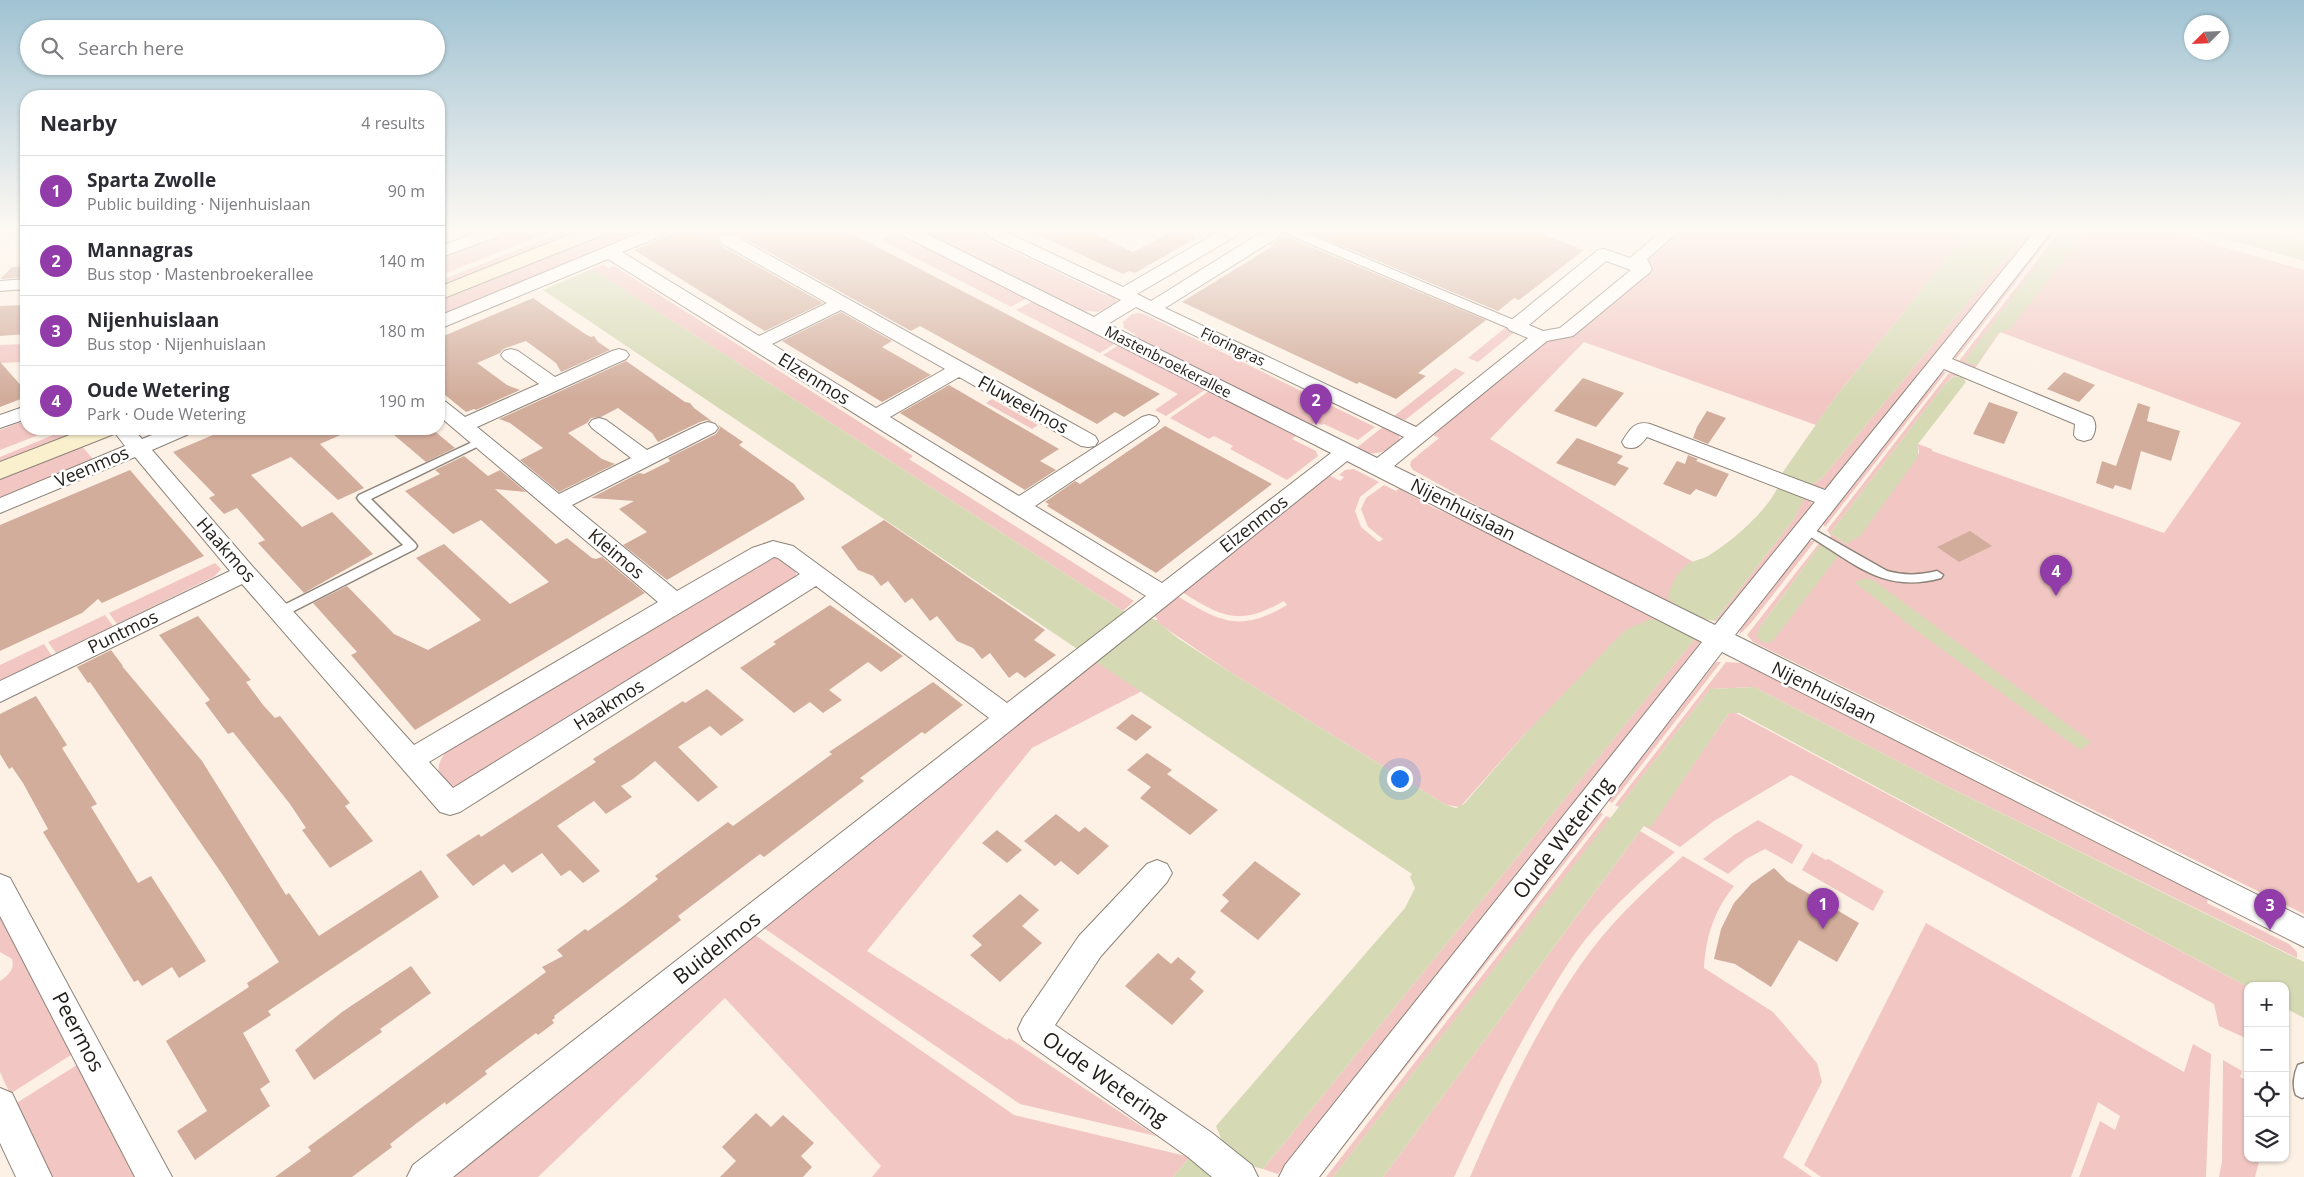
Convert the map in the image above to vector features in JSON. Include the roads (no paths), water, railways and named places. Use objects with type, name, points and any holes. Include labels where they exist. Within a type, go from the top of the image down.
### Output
[{"type":"main road","points":[[0,453],[46,435]]},
{"type":"main road","points":[[0,472],[91,435]]},
{"type":"street","points":[[445,320],[524,287]]},
{"type":"street","name":"Elzenmos","points":[[666,287],[1163,595]]},
{"type":"street","name":"Fluweelmos","points":[[812,287],[1088,441]]},
{"type":"street","name":"Mastenbroekerallee","points":[[1018,287],[1345,452]]},
{"type":"street","name":"Fioringras","points":[[1107,287],[1419,436]]},
{"type":"street","points":[[1137,301],[1156,287]]},
{"type":"street","points":[[1093,325],[1165,287]]},
{"type":"street","points":[[1423,287],[1541,337]]},
{"type":"street","points":[[1516,326],[1564,287]]},
{"type":"street","points":[[1378,468],[1541,337],[1566,332],[1621,287]]},
{"type":"street","name":"Oude Wetering","points":[[1296,1177],[1708,634],[1817,534],[1830,500],[1998,287]]},
{"type":"street","points":[[758,344],[841,303]]},
{"type":"street","points":[[511,355],[553,384]]},
{"type":"street","points":[[462,426],[619,355]]},
{"type":"street","points":[[1939,360],[2085,420],[2084,435]]},
{"type":"street","name":"Fluweelmos","points":[[875,417],[959,369]]},
{"type":"street","name":"Kleimos","points":[[445,411],[675,603]]},
{"type":"street","points":[[0,422],[20,414]]},
{"type":"street","points":[[1018,506],[1149,421]]},
{"type":"street","points":[[599,424],[647,460]]},
{"type":"street","points":[[557,504],[708,428]]},
{"type":"street","points":[[1632,442],[1643,428],[1830,500]]},
{"type":"street","name":"Haakmos","points":[[127,435],[245,573],[450,804],[816,574]]},
{"type":"street","name":"Veenmos","points":[[0,506],[169,435]]},
{"type":"street","name":"Elzenmos","points":[[1008,718],[1345,452]]},
{"type":"street","name":"Nijenhuislaan","points":[[1345,452],[1670,613],[1708,634],[2304,933]]},
{"type":"street","points":[[411,760],[760,553],[773,548],[785,551],[1008,718]]},
{"type":"street","name":"Puntmos","points":[[0,692],[245,573]]},
{"type":"street","name":"Buidelmos","points":[[425,1177],[1008,718]]},
{"type":"street","name":"Oude Wetering","points":[[1157,873],[1090,946],[1034,1029],[1200,1145],[1240,1177]]},
{"type":"street","name":"Peermos","points":[[0,887],[154,1177]]},
{"type":"street","points":[[0,1105],[34,1177]]},
{"type":"lane","points":[[281,612],[411,546],[364,498],[480,441]]},
{"type":"lane","points":[[1817,534],[1878,574],[1916,581],[1937,575]]},
{"type":"lane","points":[[2302,1089],[2304,1071]]},
{"type":"place","name":"Mannagras","points":[[1316,425]]},
{"type":"place","name":"Oude Wetering","points":[[2056,596]]},
{"type":"place","name":"Sparta Zwolle","points":[[1823,929]]},
{"type":"place","name":"Nijenhuislaan","points":[[2270,930]]}]
